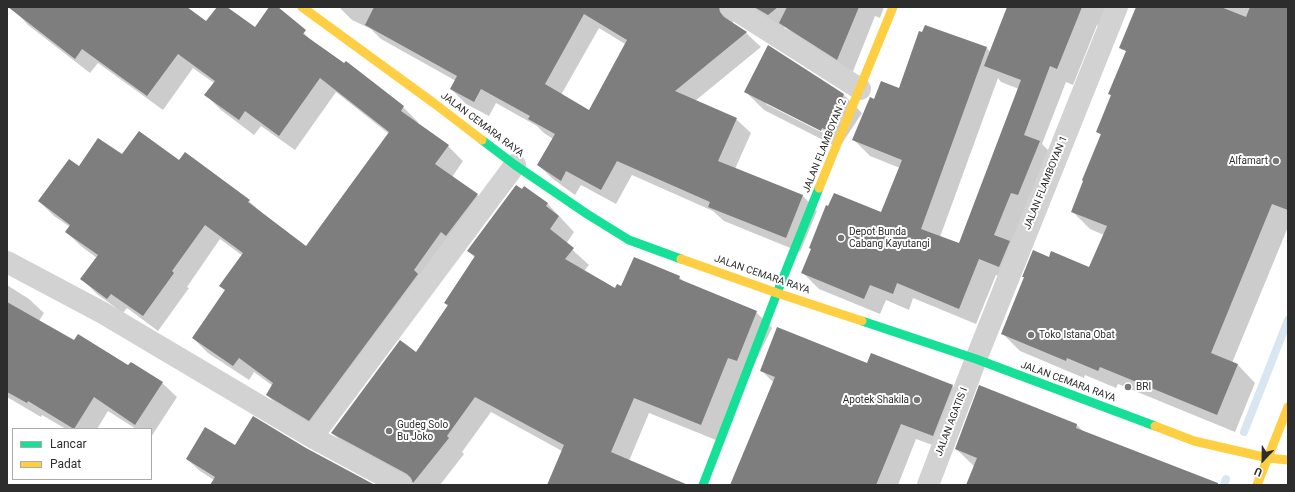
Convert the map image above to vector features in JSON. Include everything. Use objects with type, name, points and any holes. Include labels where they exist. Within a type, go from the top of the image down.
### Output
[{"type":"main road","name":"JALAN CEMARA RAYA","points":[[302,7],[429,99],[515,164],[587,214],[629,240],[777,293],[976,359],[1194,441],[1268,458],[1288,460]]},
{"type":"main road","name":"JALAN FLAMBOYAN 2","points":[[704,485],[777,293],[893,7]]},
{"type":"main road","points":[[1257,485],[1288,407]]},
{"type":"street","points":[[731,7],[860,89]]},
{"type":"street","name":"JALAN FLAMBOYAN 1","points":[[976,359],[1116,7]]},
{"type":"street","points":[[312,437],[515,164]]},
{"type":"street","points":[[7,262],[104,313],[312,437],[401,485]]},
{"type":"street","name":"JALAN AGATIS I","points":[[928,485],[976,359]]},
{"type":"building","points":[[8,7],[187,7],[206,21],[217,7],[227,7],[255,27],[269,7],[278,7],[306,30],[303,34],[344,63],[346,61],[404,106],[401,111],[449,145],[435,164],[478,194],[446,236],[441,232],[414,270],[418,274],[309,421],[266,395],[273,383],[239,358],[233,366],[192,338],[225,290],[219,286],[243,253],[205,225],[172,271],[174,273],[143,316],[111,294],[107,299],[80,279],[98,255],[65,232],[70,225],[38,201],[69,159],[79,166],[98,138],[122,154],[139,131],[179,160],[185,152],[250,200],[248,202],[306,246],[389,132],[320,78],[279,136],[245,111],[239,120],[204,95],[215,81],[178,54],[147,96],[82,49],[75,59]]},
{"type":"building","points":[[374,7],[719,7],[720,12],[724,17],[747,32],[675,91],[737,118],[718,161],[803,195],[786,238],[708,207],[710,202],[617,161],[601,190],[566,171],[561,181],[537,165],[555,134],[528,119],[530,116],[481,89],[474,102],[450,89],[457,76],[365,25]],"holes":[[[584,14],[627,40],[589,110],[545,84]]]},
{"type":"building","points":[[754,7],[778,7],[768,15]]},
{"type":"building","points":[[787,7],[859,7],[837,60],[779,23]]},
{"type":"building","points":[[1007,7],[1082,7],[1057,69],[1050,66],[1024,135],[1040,141],[1018,195],[1011,193],[994,235],[1010,241],[999,267],[979,259],[959,309],[897,283],[893,294],[870,285],[864,299],[801,273],[826,205],[828,206],[834,193],[881,212],[902,160],[852,140],[870,97],[874,99],[881,81],[899,88],[919,31],[922,32],[925,25],[987,47],[921,229],[959,243],[1021,80],[984,66]]},
{"type":"building","points":[[1136,7],[1221,7],[1246,17],[1250,7],[1288,7],[1288,210],[1272,204],[1211,353],[1238,364],[1217,415],[1100,367],[1098,371],[1067,358],[1066,361],[1001,334],[1024,277],[1022,277],[1033,250],[1049,257],[1051,251],[1089,267],[1107,226],[1071,212],[1083,181],[1082,180],[1101,134],[1096,132],[1111,95],[1108,94],[1126,51],[1119,48]]},
{"type":"building","points":[[768,45],[844,94],[829,131],[822,128],[821,131],[744,92]]},
{"type":"building","points":[[516,185],[522,189],[524,186],[548,203],[546,206],[559,216],[550,229],[574,248],[565,259],[615,288],[617,284],[621,286],[634,257],[680,276],[679,279],[757,311],[737,361],[728,358],[701,425],[634,398],[611,452],[688,485],[547,485],[564,445],[475,397],[447,436],[449,438],[413,483],[407,474],[331,433],[400,340],[416,352],[448,305],[444,303],[475,256],[467,251]]},
{"type":"building","points":[[7,302],[74,340],[78,334],[128,365],[131,362],[163,382],[135,425],[94,397],[75,428],[72,428],[28,401],[27,403],[7,392]]},
{"type":"building","points":[[777,327],[867,363],[871,353],[953,385],[933,436],[901,424],[876,485],[730,485],[775,377],[760,371]]},
{"type":"building","points":[[979,385],[1077,424],[1076,428],[1218,483],[1218,485],[966,485],[977,458],[955,449]]},
{"type":"building","points":[[253,416],[306,448],[375,485],[210,485],[215,477],[186,459],[205,427],[235,445]]},
{"type":"waterway","points":[[1244,432],[1288,320]]},
{"type":"waterway","points":[[1224,485],[1226,479]]},
{"type":"traffic: fast","points":[[482,140],[515,165],[587,214],[629,240],[681,259]]},
{"type":"traffic: fast","points":[[703,485],[819,188]]},
{"type":"traffic: fast","points":[[862,321],[976,359],[1155,426]]},
{"type":"traffic: slow","points":[[302,7],[482,140]]},
{"type":"traffic: slow","points":[[819,188],[893,7]]},
{"type":"traffic: slow","points":[[681,259],[862,321]]},
{"type":"traffic: slow","points":[[1257,485],[1288,407]]},
{"type":"traffic: slow","points":[[1155,426],[1194,441],[1268,458],[1288,460]]},
{"type":"place","name":"Alfamart","points":[[1276,161]]},
{"type":"place","name":"Depot Bunda Cabang Kayutangi","points":[[841,238]]},
{"type":"place","name":"Toko Istana Obat","points":[[1031,335]]},
{"type":"place","name":"BRI","points":[[1128,387]]},
{"type":"place","name":"Apotek Shakila","points":[[917,400]]},
{"type":"place","name":"Gudeg Solo Bu Joko","points":[[389,431]]}]
